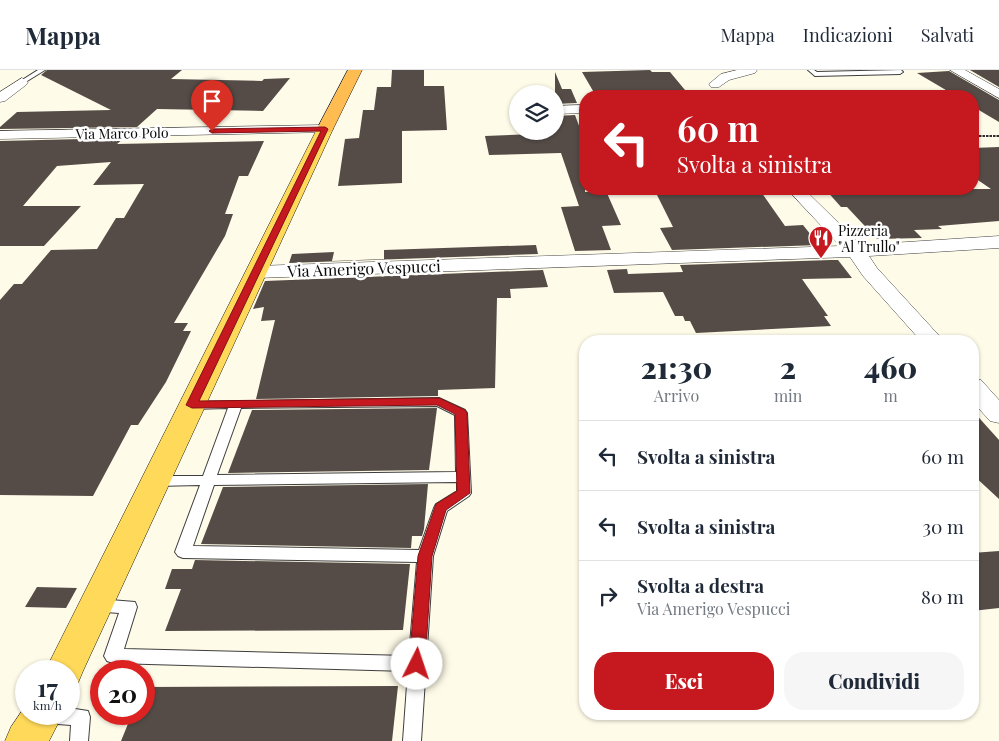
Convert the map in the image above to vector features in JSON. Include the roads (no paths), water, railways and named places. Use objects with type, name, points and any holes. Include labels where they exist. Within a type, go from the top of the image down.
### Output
[{"type":"highway","points":[[334,110],[336,95],[348,70]]},
{"type":"highway","points":[[325,129],[344,95],[355,70]]},
{"type":"main road","points":[[69,660],[325,129]]},
{"type":"street","points":[[707,72],[722,82],[751,70]]},
{"type":"street","points":[[956,70],[999,94]]},
{"type":"street","points":[[0,98],[22,82]]},
{"type":"street","points":[[564,110],[579,109]]},
{"type":"street","name":"Via Marco Polo","points":[[0,135],[325,129]]},
{"type":"street","points":[[801,195],[856,251],[870,272],[927,335]]},
{"type":"street","name":"Via Amerigo Vespucci","points":[[256,272],[856,251],[999,242]]},
{"type":"street","points":[[978,243],[999,255]]},
{"type":"street","points":[[979,394],[999,415]]},
{"type":"lane","points":[[22,82],[42,70]]},
{"type":"lane","points":[[811,70],[815,74],[900,72],[897,70]]},
{"type":"lane","points":[[192,405],[439,402],[461,413],[464,493],[441,508],[425,556],[412,741]]},
{"type":"lane","points":[[236,404],[184,552],[425,556]]},
{"type":"lane","points":[[155,481],[463,477]]},
{"type":"lane","points":[[95,606],[129,607],[113,656],[417,664]]},
{"type":"lane","points":[[38,728],[81,717],[79,741]]},
{"type":"place","name":"Pizzeria \"Al Trullo\"","points":[[821,259]]}]
